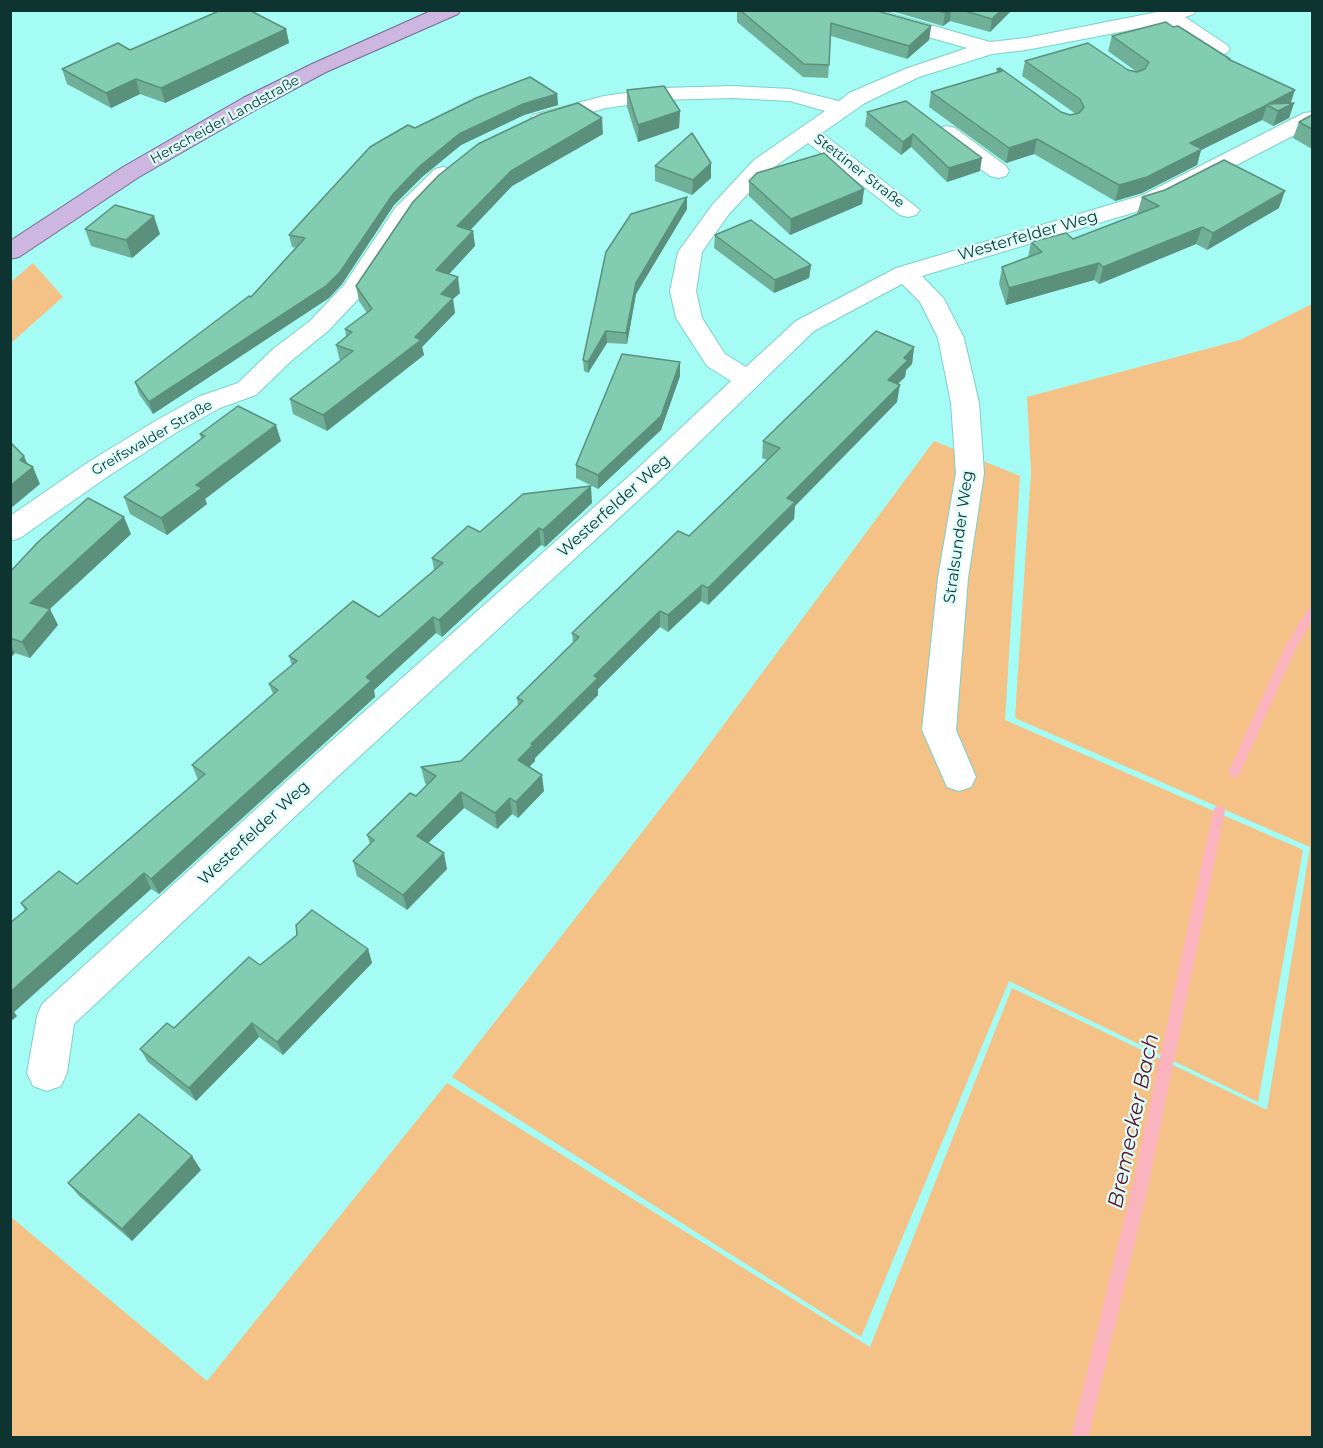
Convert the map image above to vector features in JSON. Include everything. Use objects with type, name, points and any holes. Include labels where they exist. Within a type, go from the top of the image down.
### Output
[{"type":"main road","name":"Herscheider Landstraße","points":[[10,252],[140,166],[251,103],[329,64],[451,10]]},
{"type":"street","name":"Stettiner Straße","points":[[854,10],[984,56]]},
{"type":"street","name":"Stettiner Straße","points":[[749,381],[716,360],[689,318],[683,291],[690,252],[721,208],[762,165],[809,133],[840,108],[891,92],[984,56],[1026,44],[1179,14],[1220,49]]},
{"type":"street","points":[[1068,35],[1096,54]]},
{"type":"street","points":[[524,126],[604,102],[663,94],[732,92],[790,95],[840,108]]},
{"type":"street","points":[[927,118],[998,171]]},
{"type":"street","name":"Westerfelder Weg","points":[[47,1073],[56,1016],[749,381],[805,326],[905,273],[1151,200],[1312,118]]},
{"type":"street","name":"Stettiner Straße","points":[[809,133],[908,210]]},
{"type":"street","name":"Greifswalder Straße","points":[[10,531],[100,468],[168,426],[210,402],[247,389],[282,355],[320,326],[353,290],[404,212],[431,184],[462,158]]},
{"type":"street","name":"Stralsunder Weg","points":[[905,273],[931,299],[951,338],[965,403],[970,473],[953,578],[939,730],[959,777]]},
{"type":"shaded area","points":[[33,263],[63,297],[11,343],[11,282]]},
{"type":"shaded area","points":[[1312,304],[1312,1437],[11,1437],[11,1217],[207,1381],[447,1083],[870,1347],[1012,988],[1267,1110],[1310,847],[1015,718],[1031,472],[1027,397],[1240,340]]},
{"type":"shaded area","points":[[934,441],[1020,476],[1005,720],[1303,850],[1258,1102],[1009,981],[861,1337],[452,1077],[688,773]]},
{"type":"building","points":[[221,10],[249,10],[286,29],[161,88],[136,79],[106,93],[62,69],[118,43],[130,50]]},
{"type":"building","points":[[740,10],[874,10],[931,26],[909,46],[831,23],[829,65],[804,64]]},
{"type":"building","points":[[962,10],[1001,10],[992,19]]},
{"type":"building","points":[[1166,22],[1173,27],[1178,26],[1230,59],[1228,59],[1295,90],[1268,104],[1294,103],[1278,111],[1267,105],[1190,143],[1202,149],[1147,177],[1119,185],[1037,139],[1009,148],[931,92],[1002,71],[997,69],[1000,68],[1061,112],[1070,115],[1079,113],[1084,107],[1080,99],[1025,61],[1088,43],[1128,70],[1137,72],[1145,69],[1149,62],[1112,36]]},
{"type":"building","points":[[530,77],[557,94],[523,104],[459,134],[420,166],[393,194],[340,272],[326,286],[149,402],[135,382],[249,296],[251,297],[305,238],[289,235],[370,147],[408,125],[415,128],[476,98]]},
{"type":"building","points":[[664,86],[680,111],[638,125],[627,90]]},
{"type":"building","points":[[906,101],[982,158],[949,168],[913,134],[903,142],[867,112]]},
{"type":"building","points":[[578,103],[602,118],[511,171],[457,226],[473,231],[436,270],[458,277],[441,294],[453,298],[415,337],[421,340],[323,415],[290,399],[353,351],[336,345],[352,332],[345,329],[372,309],[356,286],[413,202],[439,175],[478,144],[541,114]]},
{"type":"building","points":[[1312,115],[1312,129],[1299,122]]},
{"type":"building","points":[[692,133],[711,163],[693,180],[655,166]]},
{"type":"building","points":[[824,153],[864,189],[791,219],[749,181],[757,173]]},
{"type":"building","points":[[1224,160],[1285,191],[1213,233],[1202,227],[1103,267],[1099,263],[1009,288],[1002,267],[1042,252],[1031,242],[1066,233],[1073,239],[1159,206],[1142,197],[1165,190]]},
{"type":"building","points":[[687,197],[636,283],[626,333],[606,331],[588,362],[583,360],[606,252],[631,214]]},
{"type":"building","points":[[115,205],[154,216],[126,240],[85,229]]},
{"type":"building","points":[[751,220],[811,265],[775,280],[715,235]]},
{"type":"building","points":[[876,331],[914,347],[904,358],[908,360],[888,380],[900,385],[787,498],[795,502],[708,588],[702,585],[668,615],[660,611],[594,676],[598,678],[531,744],[533,745],[518,760],[542,775],[516,802],[510,798],[495,813],[461,792],[417,836],[444,853],[403,895],[353,861],[374,840],[367,835],[410,793],[416,796],[436,776],[421,767],[461,761],[523,701],[517,698],[579,637],[572,633],[678,531],[689,536],[780,448],[763,441]]},
{"type":"building","points":[[622,354],[680,362],[661,416],[598,475],[576,465]]},
{"type":"building","points":[[238,406],[276,425],[196,485],[202,488],[161,518],[124,497],[205,436],[200,434]]},
{"type":"building","points":[[10,442],[24,456],[20,460],[33,467],[10,486]]},
{"type":"building","points":[[591,486],[543,530],[539,528],[439,620],[433,617],[366,677],[371,681],[151,879],[144,873],[10,992],[10,923],[27,909],[21,903],[59,871],[77,884],[205,774],[192,765],[278,690],[269,684],[297,661],[289,656],[353,601],[379,617],[443,563],[432,558],[468,526],[480,532],[523,494]]},
{"type":"building","points":[[88,498],[124,517],[30,603],[50,609],[22,642],[10,638],[10,572],[38,542]]},
{"type":"building","points":[[312,910],[368,949],[277,1042],[252,1023],[189,1088],[140,1049],[167,1023],[174,1028],[249,957],[260,965],[297,935],[296,925]]},
{"type":"building","points":[[139,1114],[192,1156],[122,1229],[68,1183]]},
{"type":"waterway","name":"Bremecker Bach","points":[[1234,773],[1292,645],[1312,612]]},
{"type":"waterway","name":"Bremecker Bach","points":[[1079,1438],[1141,1183],[1219,811]]}]
